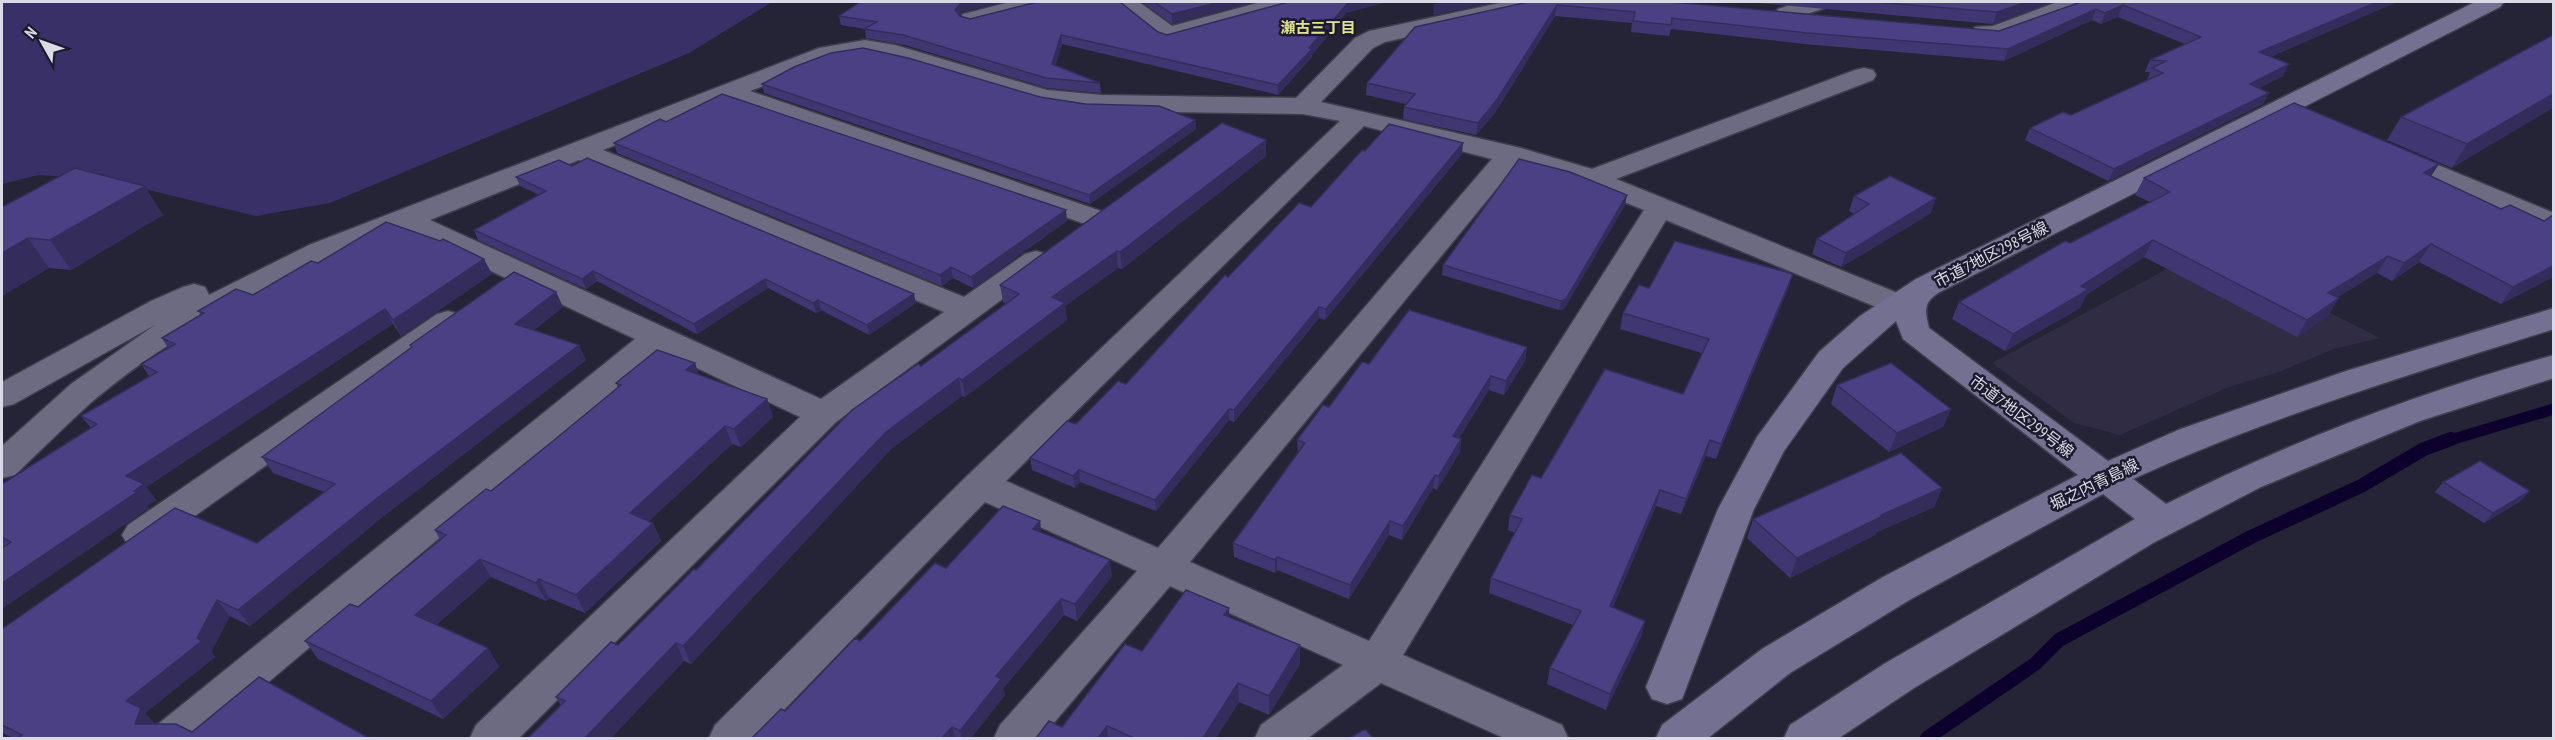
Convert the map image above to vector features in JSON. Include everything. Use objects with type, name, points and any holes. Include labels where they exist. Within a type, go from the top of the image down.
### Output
[{"type":"street","points":[[971,19],[1035,2]]},
{"type":"street","points":[[1125,2],[1168,35],[1285,2]]},
{"type":"street","points":[[1303,106],[1364,44],[1377,36],[1534,2]]},
{"type":"street","points":[[1960,30],[1995,33],[2077,2]]},
{"type":"street","name":"市道7地区298号線","points":[[1667,687],[1736,509],[1769,446],[1831,360],[1871,323],[2283,107],[2492,2]]},
{"type":"street","points":[[1762,12],[1786,14],[1826,10]]},
{"type":"street","points":[[2,466],[83,392],[175,326],[320,251],[405,220],[828,53],[865,47],[895,52],[1045,97],[1102,103],[1303,106],[1359,117],[1511,154],[1590,179],[1908,302]]},
{"type":"street","points":[[1590,179],[1864,75]]},
{"type":"street","points":[[728,92],[1094,218]]},
{"type":"street","points":[[1210,134],[1249,105]]},
{"type":"street","points":[[2283,107],[2316,121]]},
{"type":"street","points":[[730,738],[980,485],[1359,117]]},
{"type":"street","points":[[2370,144],[2553,224]]},
{"type":"street","points":[[579,150],[967,310]]},
{"type":"street","points":[[1015,738],[1164,567],[1511,154]]},
{"type":"street","points":[[491,738],[824,414],[1123,197]]},
{"type":"street","points":[[1276,738],[1377,663],[1660,207]]},
{"type":"street","points":[[2,396],[162,308],[290,250],[349,232],[405,220],[824,414]]},
{"type":"street","points":[[118,551],[518,273]]},
{"type":"street","name":"市道7地区299号線","points":[[1908,302],[1914,332],[1921,339],[2164,522]]},
{"type":"street","name":"堀之内青島線","points":[[1677,738],[1786,655],[1897,588],[2105,477],[2190,439],[2335,387],[2553,318]]},
{"type":"street","points":[[172,738],[658,337]]},
{"type":"street","points":[[1804,738],[1899,676],[2140,534],[2248,478],[2408,413],[2553,366]]},
{"type":"street","points":[[980,485],[1547,738]]},
{"type":"shaded area","points":[[2,2],[772,2],[689,53],[330,203],[256,216],[103,179],[38,175],[2,184]]},
{"type":"shaded area","points":[[2204,249],[2380,338],[2334,349],[2279,372],[2229,387],[2120,435],[2074,423],[1992,363]]},
{"type":"building","points":[[860,2],[965,2],[955,10],[960,16],[970,19],[1037,2],[1120,2],[1158,32],[1167,35],[1288,2],[1356,2],[1347,4],[1309,48],[1312,49],[1278,85],[1061,35],[1052,64],[1100,83],[1046,78],[903,35],[864,29],[877,22],[839,16]]},
{"type":"building","points":[[1154,2],[1220,2],[1172,14]]},
{"type":"building","points":[[1528,2],[1672,2],[1999,31],[2081,2],[2377,2],[2259,52],[2289,64],[2250,84],[2269,93],[2114,169],[2030,128],[2063,112],[2071,115],[2163,73],[2152,68],[2166,61],[2150,60],[2201,37],[2123,5],[2105,13],[2096,9],[2008,49],[1807,33],[1672,18],[1671,25],[1633,21],[1635,12],[1557,5],[1496,101],[1478,123],[1404,107],[1415,94],[1367,83],[1415,27]]},
{"type":"building","points":[[1873,2],[2027,2],[1997,12]]},
{"type":"building","points":[[2553,35],[2553,94],[2467,144],[2401,117]]},
{"type":"building","points":[[863,48],[908,58],[1040,97],[1085,104],[1159,106],[1195,120],[1089,195],[762,84],[794,67],[831,53]]},
{"type":"building","points":[[722,94],[1066,210],[971,277],[951,267],[940,275],[614,143],[660,119],[666,122]]},
{"type":"building","points":[[2294,103],[2439,164],[2424,173],[2501,209],[2510,205],[2544,221],[2553,215],[2553,266],[2513,287],[2431,244],[2404,263],[2388,256],[2328,293],[2339,298],[2307,320],[2153,240],[2081,286],[2088,290],[2013,334],[1959,302],[2065,241],[2070,243],[2170,192],[2144,178]]},
{"type":"building","points":[[1222,123],[1266,140],[1120,252],[1117,251],[1052,297],[1065,303],[962,380],[959,378],[886,432],[683,646],[676,643],[585,738],[528,738],[565,701],[556,697],[611,642],[618,645],[694,569],[696,570],[852,410],[918,364],[921,366],[1019,294],[1000,285]]},
{"type":"building","points":[[1389,124],[1463,143],[1326,309],[1319,307],[1234,410],[1229,409],[1155,500],[1079,470],[1073,476],[1030,458],[1067,421],[1076,424],[1118,381],[1126,384],[1225,275],[1228,277],[1299,203],[1311,207],[1362,150],[1365,151]]},
{"type":"building","points":[[587,158],[914,294],[867,325],[818,300],[813,303],[765,279],[694,324],[593,271],[582,279],[474,230],[546,191],[516,177],[559,160],[572,166]]},
{"type":"building","points":[[1519,159],[1570,172],[1627,195],[1566,299],[1561,301],[1443,265]]},
{"type":"building","points":[[75,168],[145,186],[50,240],[28,238],[2,253],[2,207]]},
{"type":"building","points":[[1890,176],[1936,198],[1846,253],[1817,239],[1869,204],[1854,196]]},
{"type":"building","points":[[386,222],[440,241],[443,239],[484,259],[393,320],[385,309],[126,476],[144,484],[134,491],[137,492],[2,583],[2,548],[11,542],[2,537],[2,484],[97,424],[81,416],[157,372],[141,364],[175,344],[162,338],[204,313],[198,311],[236,289],[253,295],[311,261],[318,263]]},
{"type":"building","points":[[1675,241],[1793,274],[1721,444],[1710,440],[1686,499],[1660,490],[1610,606],[1645,621],[1610,694],[1550,668],[1581,611],[1491,578],[1522,519],[1510,515],[1532,475],[1541,478],[1605,369],[1683,394],[1709,339],[1623,313],[1639,285],[1649,288]]},
{"type":"building","points":[[514,272],[556,292],[515,324],[579,345],[376,499],[238,610],[217,600],[197,638],[202,641],[126,701],[141,708],[135,724],[176,724],[192,732],[259,677],[369,738],[18,738],[22,735],[2,725],[2,629],[175,508],[257,543],[335,484],[262,457],[412,347],[410,345]]},
{"type":"building","points":[[1409,310],[1527,347],[1506,381],[1491,376],[1453,436],[1461,439],[1439,476],[1435,475],[1403,526],[1390,521],[1350,585],[1277,557],[1275,560],[1233,543],[1305,443],[1297,440],[1323,405],[1329,407],[1362,362],[1369,364]]},
{"type":"building","points":[[657,350],[695,363],[686,370],[767,399],[734,429],[725,426],[630,513],[653,523],[576,595],[539,579],[536,583],[480,559],[415,615],[488,648],[431,701],[305,641],[350,604],[358,607],[446,535],[435,530],[486,489],[491,491],[553,441],[621,385],[616,383]]},
{"type":"building","points":[[1891,363],[1951,409],[1897,433],[1837,385]]},
{"type":"building","points":[[1901,453],[1942,488],[1881,515],[1883,516],[1797,558],[1753,519]]},
{"type":"building","points":[[2480,461],[2530,491],[2493,513],[2443,482]]},
{"type":"building","points":[[1003,506],[1040,521],[1033,529],[1110,560],[1075,604],[1061,599],[996,676],[1001,679],[960,731],[952,727],[942,738],[752,738],[781,709],[785,711],[855,638],[860,641],[935,563],[946,568]]},
{"type":"building","points":[[1186,590],[1229,608],[1224,615],[1300,645],[1269,696],[1238,683],[1203,738],[1134,738],[1107,726],[1098,738],[1036,738],[1049,721],[1062,727],[1125,644],[1142,651]]},
{"type":"building","points":[[1365,729],[1373,738],[1350,738]]},
{"type":"waterway","points":[[2447,441],[2554,409]]},
{"type":"waterway","points":[[1927,738],[2035,664],[2059,640],[2251,537],[2361,486],[2424,449],[2451,439]]},
{"type":"district","name":"瀬古三丁目","points":[[1318,27]]}]
